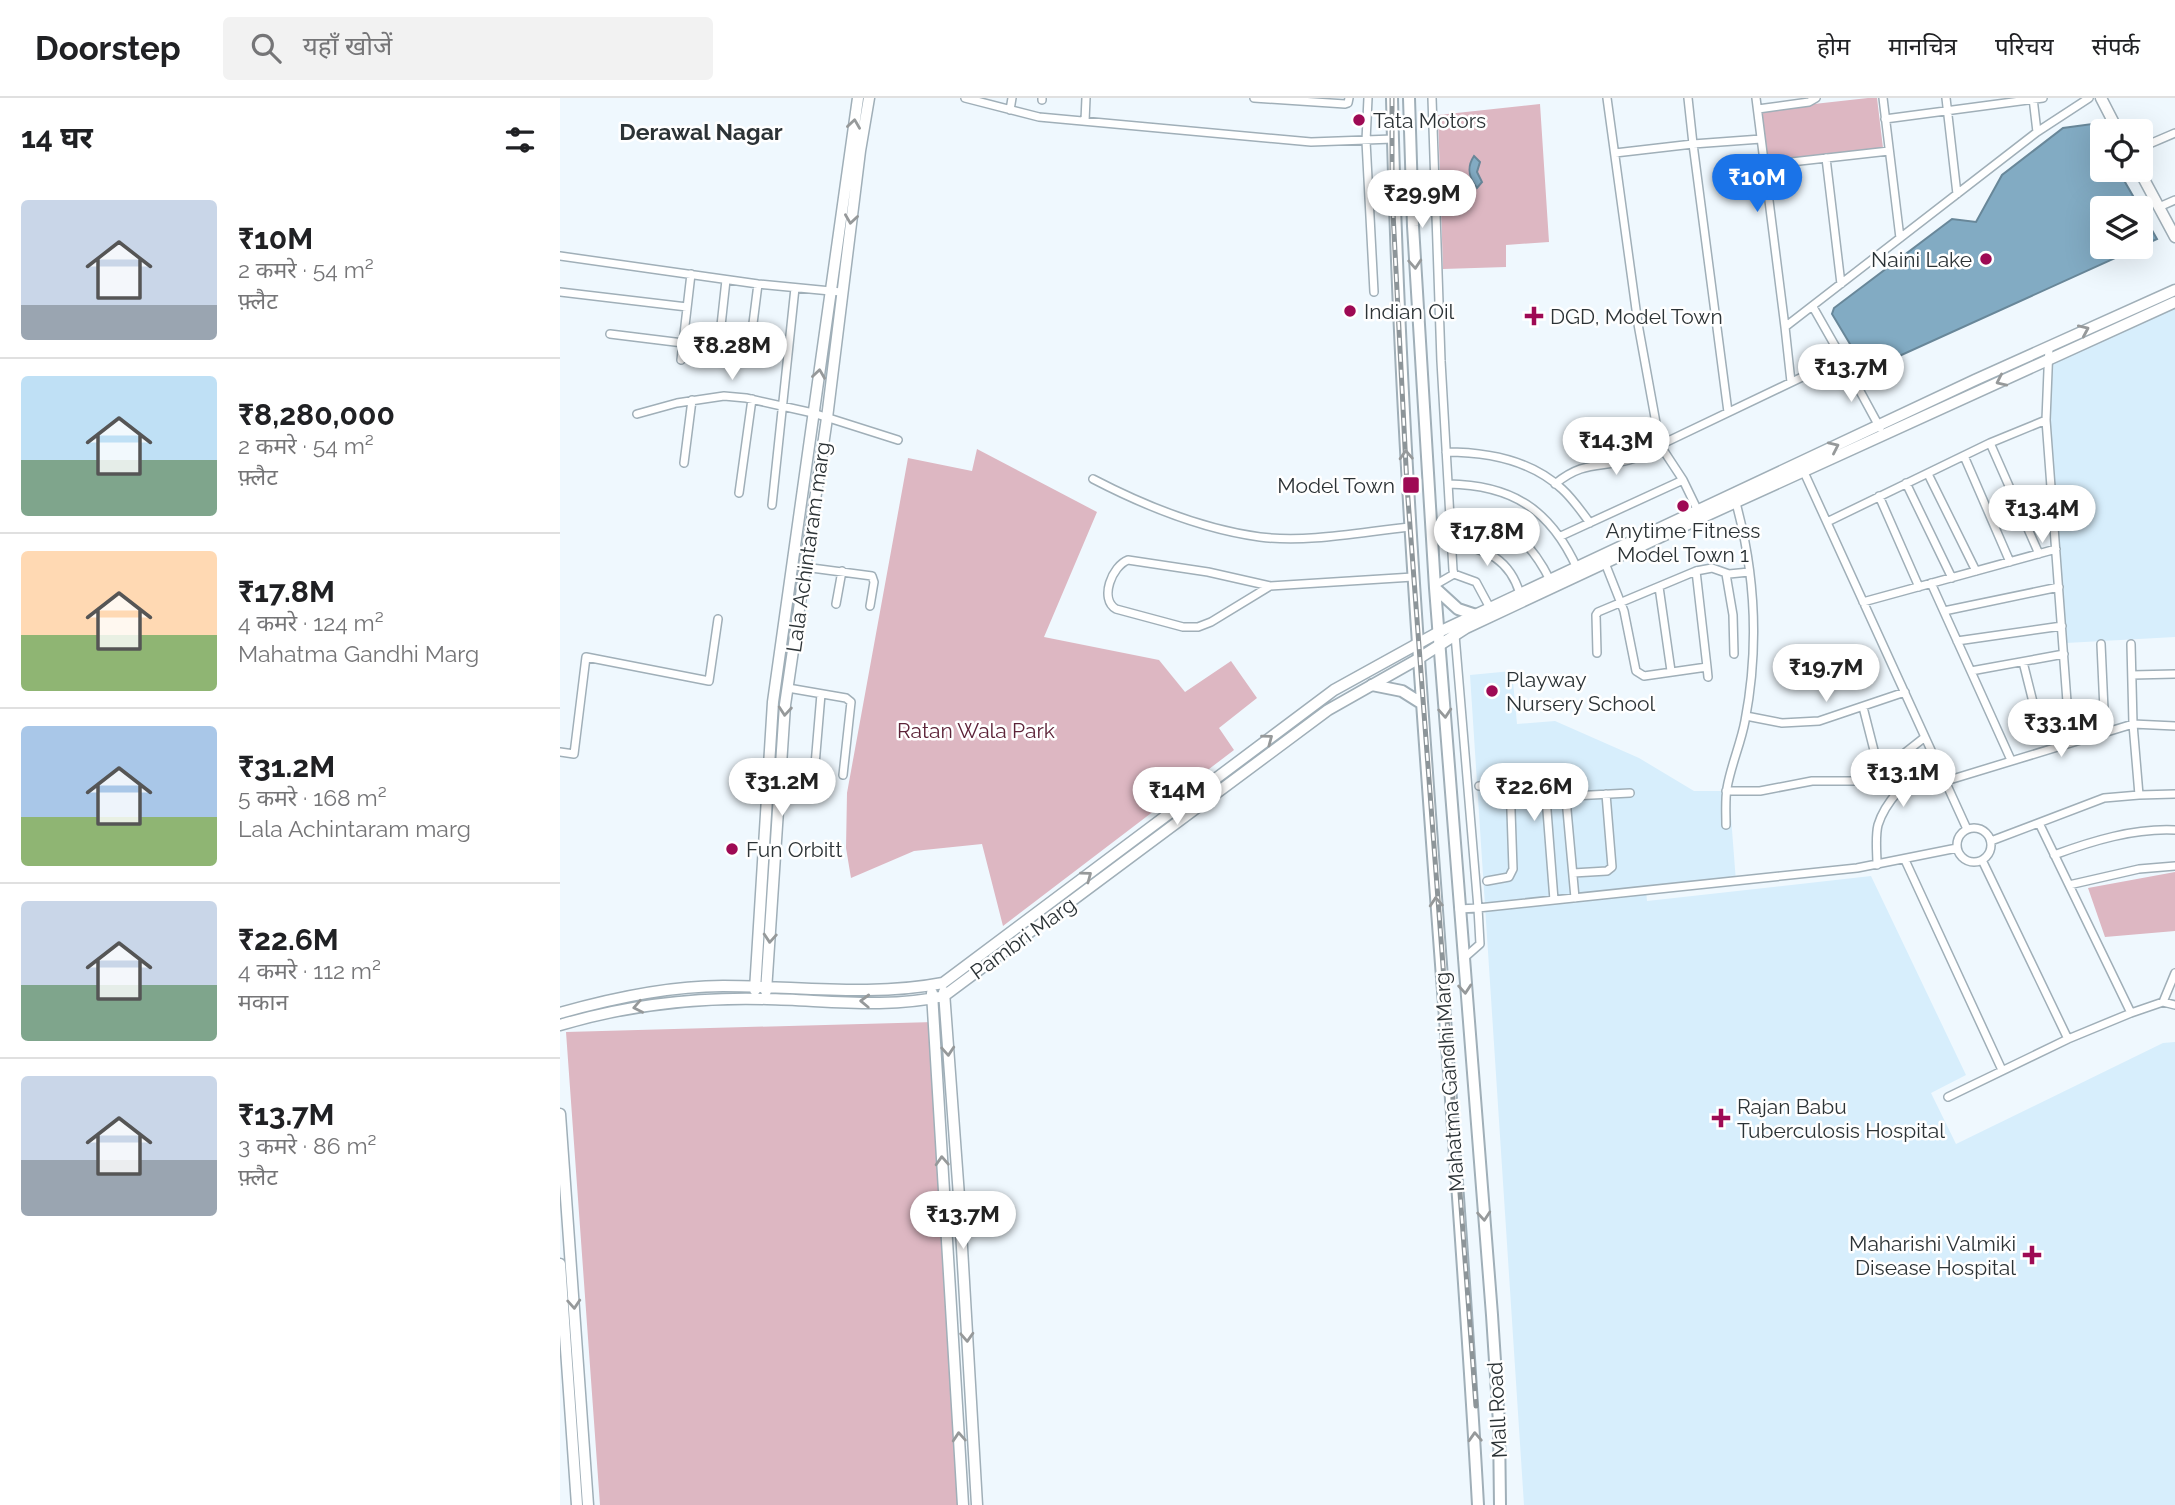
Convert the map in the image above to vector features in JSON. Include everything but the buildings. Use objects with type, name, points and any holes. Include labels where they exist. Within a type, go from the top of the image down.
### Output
[{"type":"main road","points":[[1392,98],[1397,293],[1416,645]]},
{"type":"main road","points":[[1409,98],[1413,226],[1439,632]]},
{"type":"main road","points":[[1435,587],[1453,606],[1476,615]]},
{"type":"main road","name":"Mahatma Gandhi Marg","points":[[1439,632],[1492,1315]]},
{"type":"main road","name":"Mahatma Gandhi Marg","points":[[1416,645],[1467,1312],[1478,1502]]},
{"type":"main road","points":[[1372,684],[1402,691],[1421,703]]},
{"type":"main road","name":"Mall Road","points":[[1492,1315],[1499,1423],[1500,1500]]},
{"type":"main road","points":[[1478,1502],[1500,1500]]},
{"type":"street","name":"Lala Achintaram marg","points":[[761,999],[773,702],[813,413],[836,292],[855,150],[858,98]]},
{"type":"street","name":"Lala Achintaram marg","points":[[855,150],[869,98]]},
{"type":"street","points":[[965,98],[1039,117],[1311,142],[1393,139]]},
{"type":"street","points":[[1010,110],[1012,98]]},
{"type":"street","points":[[1085,121],[1086,98]]},
{"type":"street","points":[[1254,98],[1345,104],[1349,98]]},
{"type":"street","points":[[1367,98],[1366,141],[1374,292]]},
{"type":"street","points":[[1432,98],[1441,361],[1454,574]]},
{"type":"street","points":[[1607,98],[1638,324],[1660,445],[1683,480],[1698,511]]},
{"type":"street","points":[[1688,98],[1728,412]]},
{"type":"street","points":[[1756,98],[1791,382]]},
{"type":"street","points":[[1758,109],[1810,102],[1816,98]]},
{"type":"street","points":[[1883,98],[1900,238]]},
{"type":"street","points":[[1946,98],[1957,194]]},
{"type":"street","points":[[1885,119],[2043,98]]},
{"type":"street","points":[[1785,327],[2037,132],[2089,98]]},
{"type":"street","points":[[2101,98],[2112,119]]},
{"type":"street","points":[[2033,99],[2037,132]]},
{"type":"street","points":[[2153,142],[2175,133]]},
{"type":"street","points":[[1615,153],[1761,139]]},
{"type":"street","points":[[1765,165],[1889,151]]},
{"type":"street","points":[[1826,158],[1841,284]]},
{"type":"street","points":[[2145,182],[2175,237]]},
{"type":"street","points":[[2159,207],[2175,200]]},
{"type":"street","points":[[560,256],[758,284],[836,292]]},
{"type":"street","points":[[681,360],[691,274]]},
{"type":"street","points":[[718,353],[726,279]]},
{"type":"street","points":[[749,355],[758,284]]},
{"type":"street","points":[[772,505],[795,288]]},
{"type":"street","points":[[1802,468],[1879,426],[2175,289]]},
{"type":"street","points":[[560,292],[687,307]]},
{"type":"street","name":"Lala Achintaram marg","points":[[761,987],[788,688],[827,418],[836,292]]},
{"type":"street","points":[[1802,468],[1884,436],[2175,302]]},
{"type":"street","points":[[1812,307],[1884,436]]},
{"type":"street","points":[[610,334],[683,343]]},
{"type":"street","points":[[2049,346],[2046,420],[2070,742]]},
{"type":"street","points":[[1555,484],[1576,470],[1631,460],[1842,358]]},
{"type":"street","points":[[637,414],[692,400],[724,396],[752,399],[813,413],[898,440]]},
{"type":"street","points":[[739,493],[752,399]]},
{"type":"street","points":[[684,463],[692,400]]},
{"type":"street","points":[[1827,522],[1990,443],[2046,420]]},
{"type":"street","points":[[1990,443],[2039,554]]},
{"type":"street","points":[[1446,452],[1490,453],[1506,458],[1555,484],[1590,523]]},
{"type":"street","points":[[1964,456],[2010,562]]},
{"type":"street","points":[[1802,468],[1967,829]]},
{"type":"street","name":"Pambri Marg","points":[[560,1013],[650,992],[720,986],[886,989],[943,983],[1334,690],[1439,632],[1698,511],[1802,468]]},
{"type":"street","name":"Pambri Marg","points":[[560,1025],[653,1005],[761,999],[891,1002],[944,996],[1328,710],[1455,635],[1735,503],[1802,468]]},
{"type":"street","points":[[1928,474],[1976,571]]},
{"type":"street","points":[[1093,479],[1137,502],[1197,523],[1260,537],[1298,538],[1410,527]]},
{"type":"street","points":[[1561,536],[1683,480]]},
{"type":"street","points":[[1906,483],[1951,578]]},
{"type":"street","points":[[1448,484],[1482,486],[1511,495],[1530,505],[1546,518],[1561,536],[1577,568]]},
{"type":"street","points":[[1879,496],[1919,587]]},
{"type":"street","points":[[1726,825],[1726,791],[1746,716],[1754,638],[1749,572],[1742,526],[1735,503]]},
{"type":"street","points":[[1450,514],[1481,517],[1506,528],[1523,541],[1540,560],[1550,580]]},
{"type":"street","points":[[1451,546],[1468,546],[1493,555],[1512,573],[1521,594]]},
{"type":"street","points":[[1864,602],[2056,549]]},
{"type":"street","points":[[1270,586],[1198,627],[1182,627],[1116,609],[1108,603],[1107,595],[1118,566],[1128,560],[1208,572],[1270,586],[1413,577]]},
{"type":"street","points":[[1605,563],[1621,602],[1636,671],[1644,676],[1707,667]]},
{"type":"street","points":[[804,567],[872,576],[874,582],[870,606]]},
{"type":"street","points":[[1597,653],[1596,615],[1601,610],[1696,571],[1718,569],[1726,573],[1749,572]]},
{"type":"street","points":[[836,604],[842,571]]},
{"type":"street","points":[[1696,571],[1708,677]]},
{"type":"street","points":[[1726,573],[1733,615],[1734,654]]},
{"type":"street","points":[[1435,587],[1454,574]]},
{"type":"street","points":[[1454,574],[1476,582],[1490,608]]},
{"type":"street","points":[[1931,583],[2011,760]]},
{"type":"street","points":[[1659,587],[1671,671]]},
{"type":"street","points":[[1944,611],[2059,587]]},
{"type":"street","points":[[560,752],[574,754],[586,657],[709,681],[718,619]]},
{"type":"street","points":[[1957,641],[2062,626]]},
{"type":"street","points":[[1455,635],[1480,944],[1463,960]]},
{"type":"street","points":[[2101,644],[2105,732]]},
{"type":"street","points":[[2131,644],[2138,794]]},
{"type":"street","points":[[1971,671],[2064,654]]},
{"type":"street","points":[[2023,662],[2035,710]]},
{"type":"street","points":[[2132,675],[2175,674]]},
{"type":"street","points":[[788,688],[846,698],[851,702],[844,775]]},
{"type":"street","points":[[1746,716],[1782,723],[1819,721],[1905,692]]},
{"type":"street","points":[[814,777],[821,694]]},
{"type":"street","points":[[1863,707],[1880,774]]},
{"type":"street","points":[[1946,781],[2133,724],[2175,726]]},
{"type":"street","points":[[1726,791],[1760,791],[1812,781],[1864,780],[1880,774],[1926,737]]},
{"type":"street","points":[[1877,864],[1878,828],[1884,812],[1907,783],[1935,757]]},
{"type":"street","points":[[1479,786],[1510,782],[1541,782],[1545,785],[1554,900]]},
{"type":"street","points":[[1487,881],[1509,877],[1513,869],[1510,782]]},
{"type":"street","points":[[1575,898],[1566,799],[1572,796],[1630,793]]},
{"type":"street","points":[[1573,873],[1607,871],[1612,867],[1606,794]]},
{"type":"street","points":[[1991,841],[2104,799],[2138,794],[2175,794]]},
{"type":"street","points":[[2039,823],[2131,1013]]},
{"type":"street","points":[[1152,827],[1158,837]]},
{"type":"street","points":[[1957,848],[1961,834],[1967,829],[1982,829],[1991,841],[1991,849],[1982,860]]},
{"type":"street","points":[[2054,855],[2106,838],[2139,832],[2175,830]]},
{"type":"street","points":[[1459,909],[1877,864],[1957,848]]},
{"type":"street","points":[[1957,848],[1967,860],[1982,860]]},
{"type":"street","points":[[1905,860],[2003,1070]]},
{"type":"street","points":[[1982,860],[2068,1039]]},
{"type":"street","points":[[2069,885],[2138,869],[2175,866]]},
{"type":"street","points":[[2163,1002],[2175,973]]},
{"type":"street","points":[[943,983],[977,1505]]},
{"type":"street","points":[[931,985],[963,1505]]},
{"type":"street","points":[[1948,1097],[2068,1039],[2131,1013],[2163,1002],[2175,1004]]},
{"type":"street","points":[[560,1114],[563,1192],[588,1505]]},
{"type":"street","points":[[560,1264],[565,1426],[577,1505]]},
{"type":"street","points":[[950,1295],[965,1294]]},
{"type":"street","points":[[563,1343],[577,1342]]},
{"type":"shaded area","points":[[2175,306],[2175,637],[2066,643],[2047,417],[2046,366]]},
{"type":"shaded area","name":"Rajan Babu Tuberculosis Hospital","points":[[1512,671],[1517,724],[1555,721],[1639,758],[1694,791],[1729,791],[1736,882],[1646,890],[1647,901],[1871,876],[1966,1075],[1931,1093],[1956,1144],[2163,1043],[2175,1042],[2175,1505],[1524,1505],[1470,675]]},
{"type":"green space","points":[[1877,98],[1883,148],[1767,161],[1761,110]]},
{"type":"green space","points":[[1540,104],[1549,242],[1506,245],[1506,267],[1443,269],[1438,115]]},
{"type":"green space","name":"Ratan Wala Park","points":[[977,449],[1097,512],[1044,637],[1159,660],[1185,692],[1231,661],[1257,698],[1219,728],[1234,750],[1003,926],[982,844],[914,851],[851,878],[846,848],[847,793],[908,458],[972,471]]},
{"type":"green space","points":[[2175,872],[2175,931],[2105,937],[2088,888]]},
{"type":"green space","points":[[934,1022],[962,1505],[600,1505],[566,1032]]},
{"type":"water","name":"Naini Lake","points":[[2090,124],[2090,182],[2125,182],[2133,196],[2090,196],[2090,259],[2113,259],[1875,367],[1868,368],[1862,364],[1832,314],[1834,308],[1952,219],[1976,222],[2002,175],[2063,128]]},
{"type":"water","points":[[1474,156],[1480,162],[1477,172],[1482,182],[1477,188],[1469,173]]},
{"type":"railway","points":[[1392,98],[1392,193],[1407,486],[1476,1406]]},
{"type":"place","name":"Tata Motors","points":[[1359,120]]},
{"type":"place","name":"Naini Lake","points":[[1986,259]]},
{"type":"place","name":"Indian Oil","points":[[1350,311]]},
{"type":"place","name":"DGD, Model Town","points":[[1534,316]]},
{"type":"place","name":"Model Town","points":[[1411,485]]},
{"type":"place","name":"Anytime Fitness Model Town 1","points":[[1683,506]]},
{"type":"place","name":"Playway Nursery School","points":[[1492,691]]},
{"type":"place","name":"Fun Orbitt","points":[[732,849]]},
{"type":"place","name":"Rajan Babu Tuberculosis Hospital","points":[[1721,1118]]},
{"type":"place","name":"Maharishi Valmiki Disease Hospital","points":[[2032,1255]]},
{"type":"district","name":"Derawal Nagar","points":[[701,131]]}]
